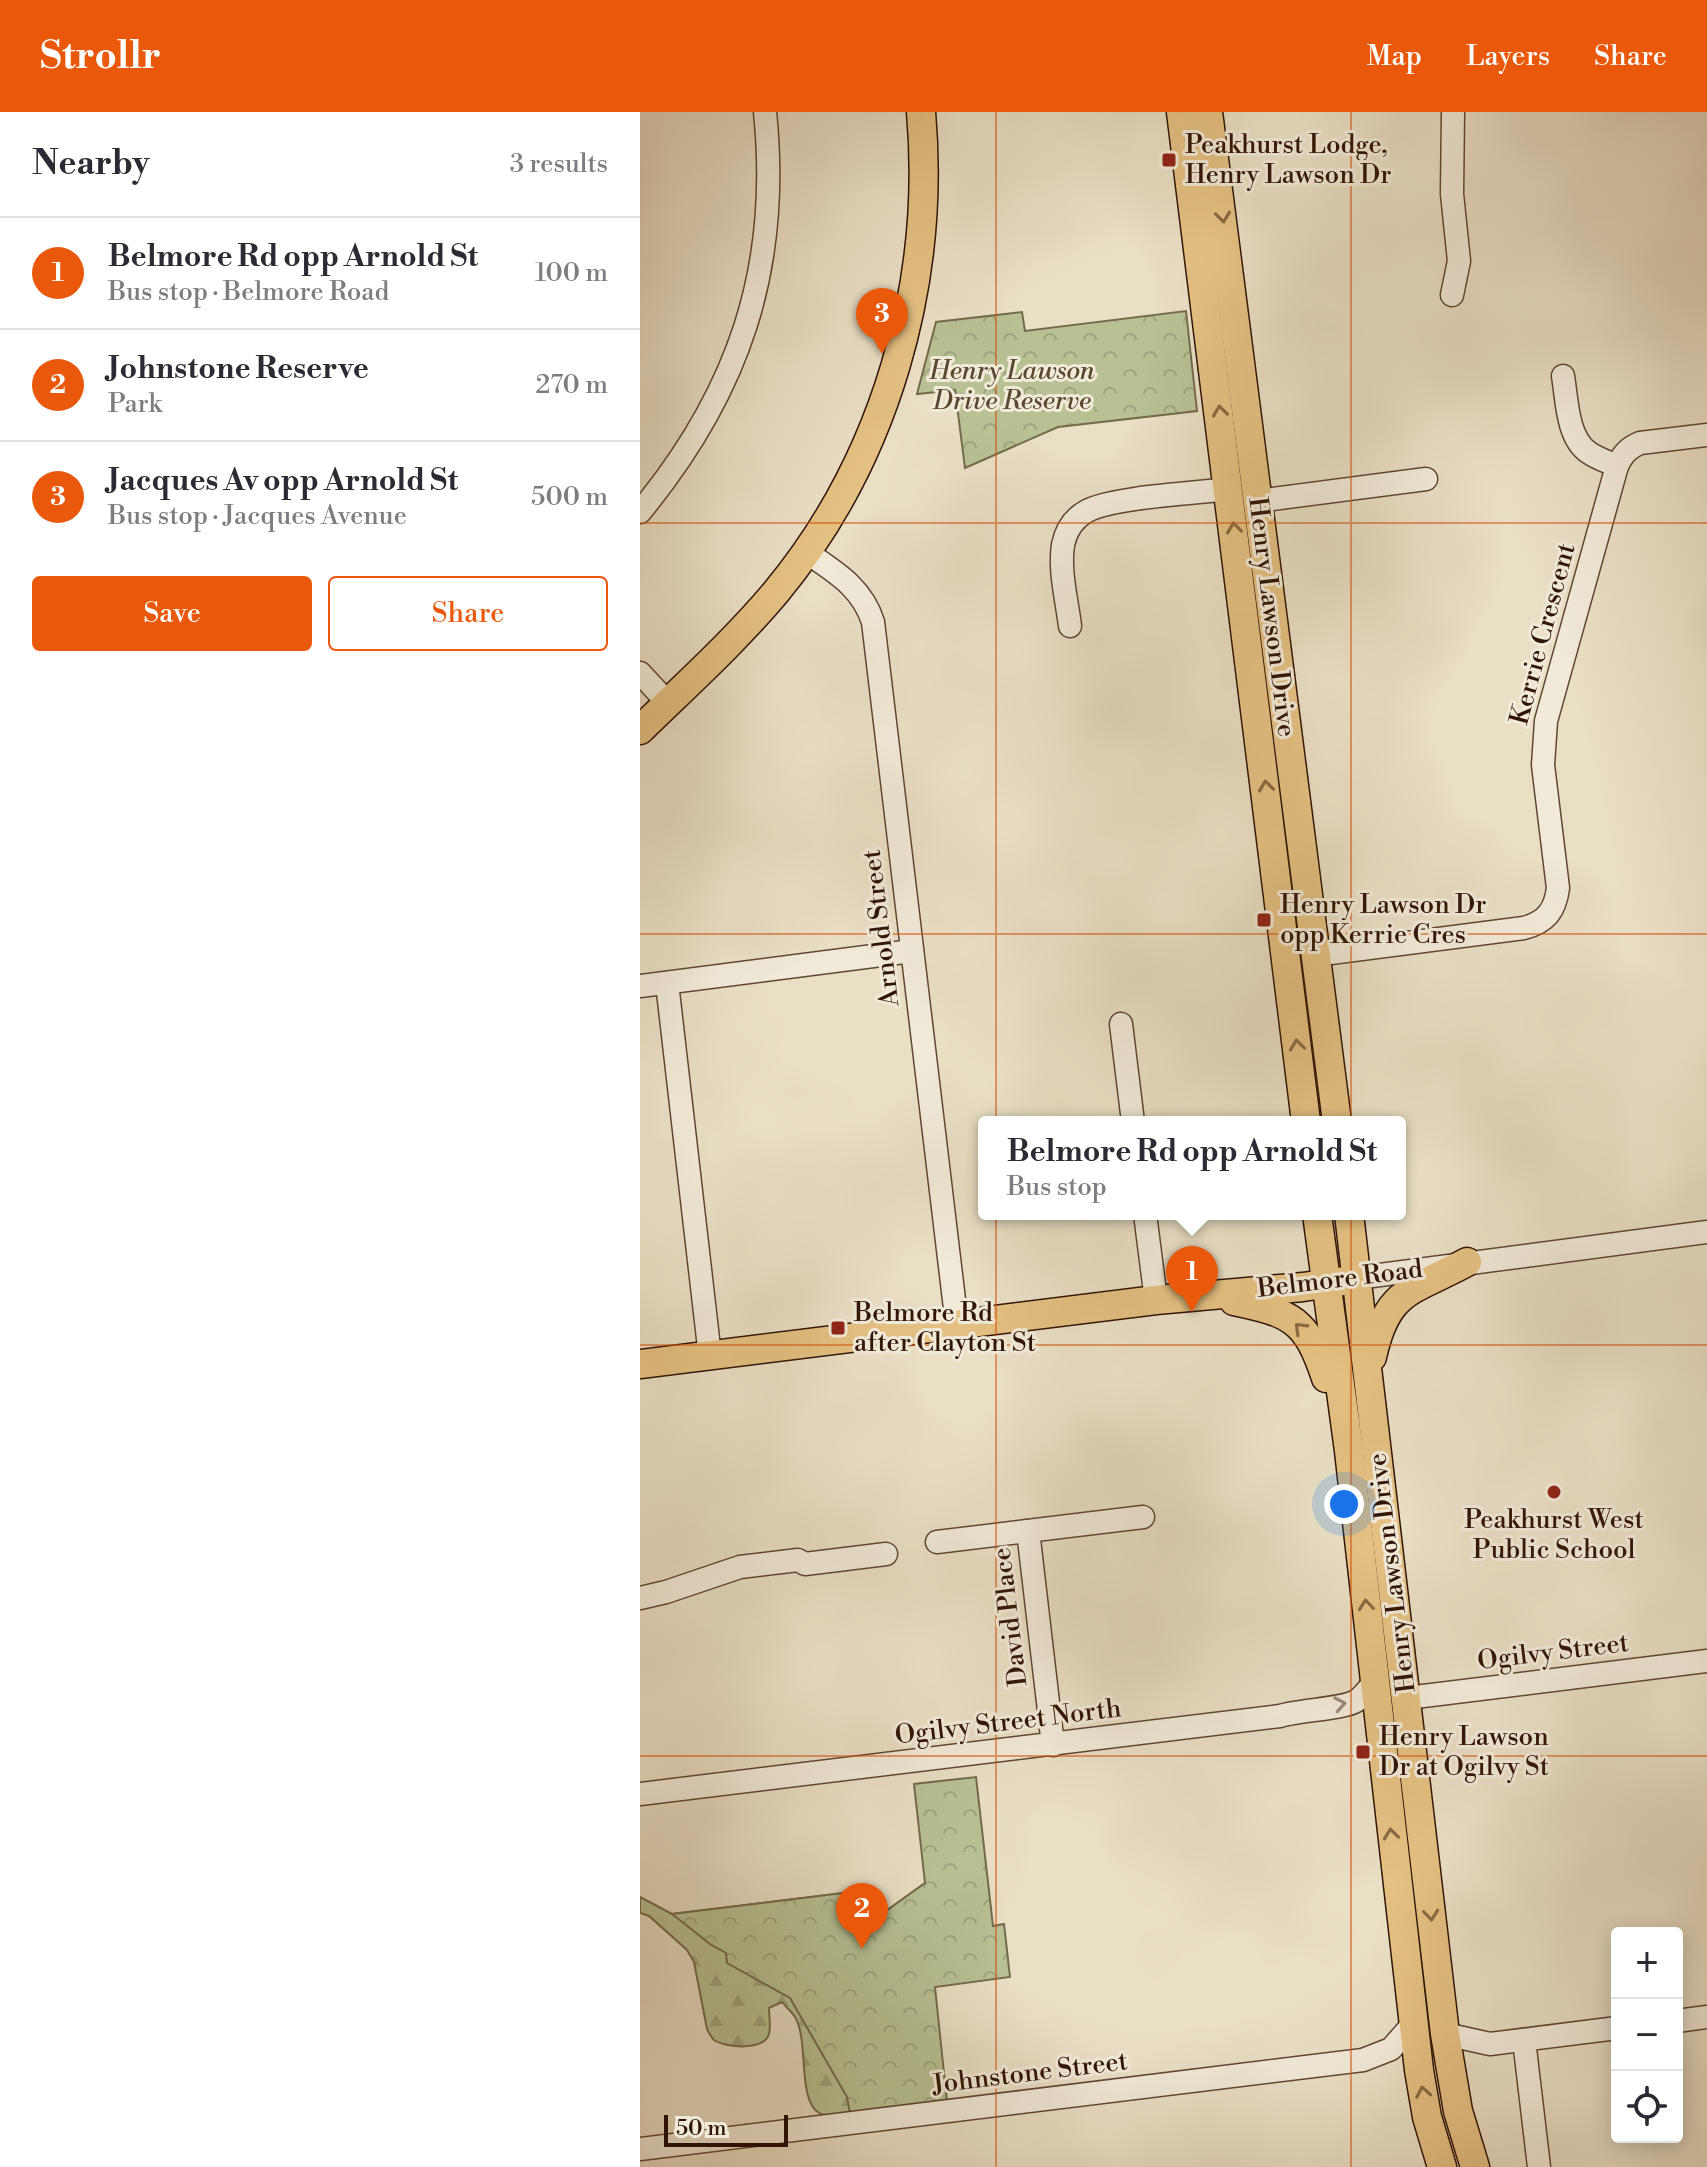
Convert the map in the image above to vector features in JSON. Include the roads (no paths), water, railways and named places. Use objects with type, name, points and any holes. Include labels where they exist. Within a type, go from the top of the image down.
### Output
[{"type":"main road","points":[[640,730],[739,634],[806,552],[857,466],[881,411],[901,349],[917,273],[924,178],[921,112]]},
{"type":"main road","name":"Henry Lawson Drive","points":[[1181,112],[1305,1116]]},
{"type":"main road","name":"Henry Lawson Drive","points":[[1208,112],[1336,1116]]},
{"type":"main road","name":"Henry Lawson Drive","points":[[1318,1220],[1349,1451],[1422,2093],[1442,2167]]},
{"type":"main road","name":"Henry Lawson Drive","points":[[1350,1220],[1445,2034],[1461,2121],[1475,2167]]},
{"type":"main road","points":[[1369,1370],[1375,1341],[1389,1309],[1416,1287],[1467,1262]]},
{"type":"main road","name":"Belmore Road","points":[[640,1364],[1205,1294],[1326,1285],[1357,1278]]},
{"type":"main road","points":[[1205,1294],[1278,1312],[1300,1326],[1315,1346],[1349,1451]]},
{"type":"street","points":[[640,512],[688,449],[714,406],[738,352],[754,295],[765,238],[769,187],[765,112]]},
{"type":"street","points":[[1452,295],[1459,261],[1452,194],[1453,112]]},
{"type":"street","points":[[1563,376],[1573,430],[1580,445],[1590,454],[1617,466],[1622,455],[1640,443],[1707,435]]},
{"type":"street","name":"Kerrie Crescent","points":[[1315,955],[1524,928],[1557,919],[1558,888],[1543,765],[1546,721],[1617,466]]},
{"type":"street","points":[[1257,501],[1426,479]]},
{"type":"street","points":[[1070,626],[1063,547],[1071,524],[1080,516],[1102,505],[1229,489]]},
{"type":"street","name":"Arnold Street","points":[[806,552],[855,589],[873,622],[957,1325]]},
{"type":"street","points":[[640,673],[668,703]]},
{"type":"street","points":[[640,986],[912,951]]},
{"type":"street","points":[[667,983],[710,1356]]},
{"type":"street","points":[[1121,1024],[1132,1116]]},
{"type":"street","points":[[1146,1220],[1156,1300]]},
{"type":"street","name":"Belmore Road","points":[[1357,1278],[1707,1232]]},
{"type":"street","name":"David Place","points":[[937,1542],[1143,1517]]},
{"type":"street","name":"David Place","points":[[1028,1531],[1053,1745]]},
{"type":"street","points":[[640,1598],[740,1567],[798,1560],[805,1564],[886,1554]]},
{"type":"street","name":"Ogilvy Street","points":[[1407,1698],[1707,1661]]},
{"type":"street","name":"Ogilvy Street North","points":[[640,1794],[1280,1716],[1298,1710],[1356,1701],[1374,1683]]},
{"type":"street","points":[[1683,2020],[1707,2017]]},
{"type":"street","name":"Johnstone Street","points":[[640,2149],[1363,2060],[1391,2049],[1413,2024]]},
{"type":"street","points":[[1445,2034],[1490,2044],[1611,2029]]},
{"type":"street","points":[[1524,2040],[1539,2167]]},
{"type":"street","points":[[1451,2074],[1466,2056],[1490,2044]]},
{"type":"place","name":"Peakhurst Lodge, Henry Lawson Dr","points":[[1169,160]]},
{"type":"place","name":"Jacques Av opp Arnold St","points":[[882,354]]},
{"type":"place","name":"Henry Lawson Dr opp Kerrie Cres","points":[[1264,920]]},
{"type":"place","name":"Belmore Rd opp Arnold St","points":[[1192,1312]]},
{"type":"place","name":"Belmore Rd after Clayton St","points":[[838,1328]]},
{"type":"place","name":"Peakhurst West Public School","points":[[1554,1492]]},
{"type":"place","name":"Henry Lawson Dr at Ogilvy St","points":[[1363,1752]]},
{"type":"place","name":"Johnstone Reserve","points":[[862,1949]]},
{"type":"park label","name":"Henry Lawson Drive Reserve","points":[[1012,386]]}]
